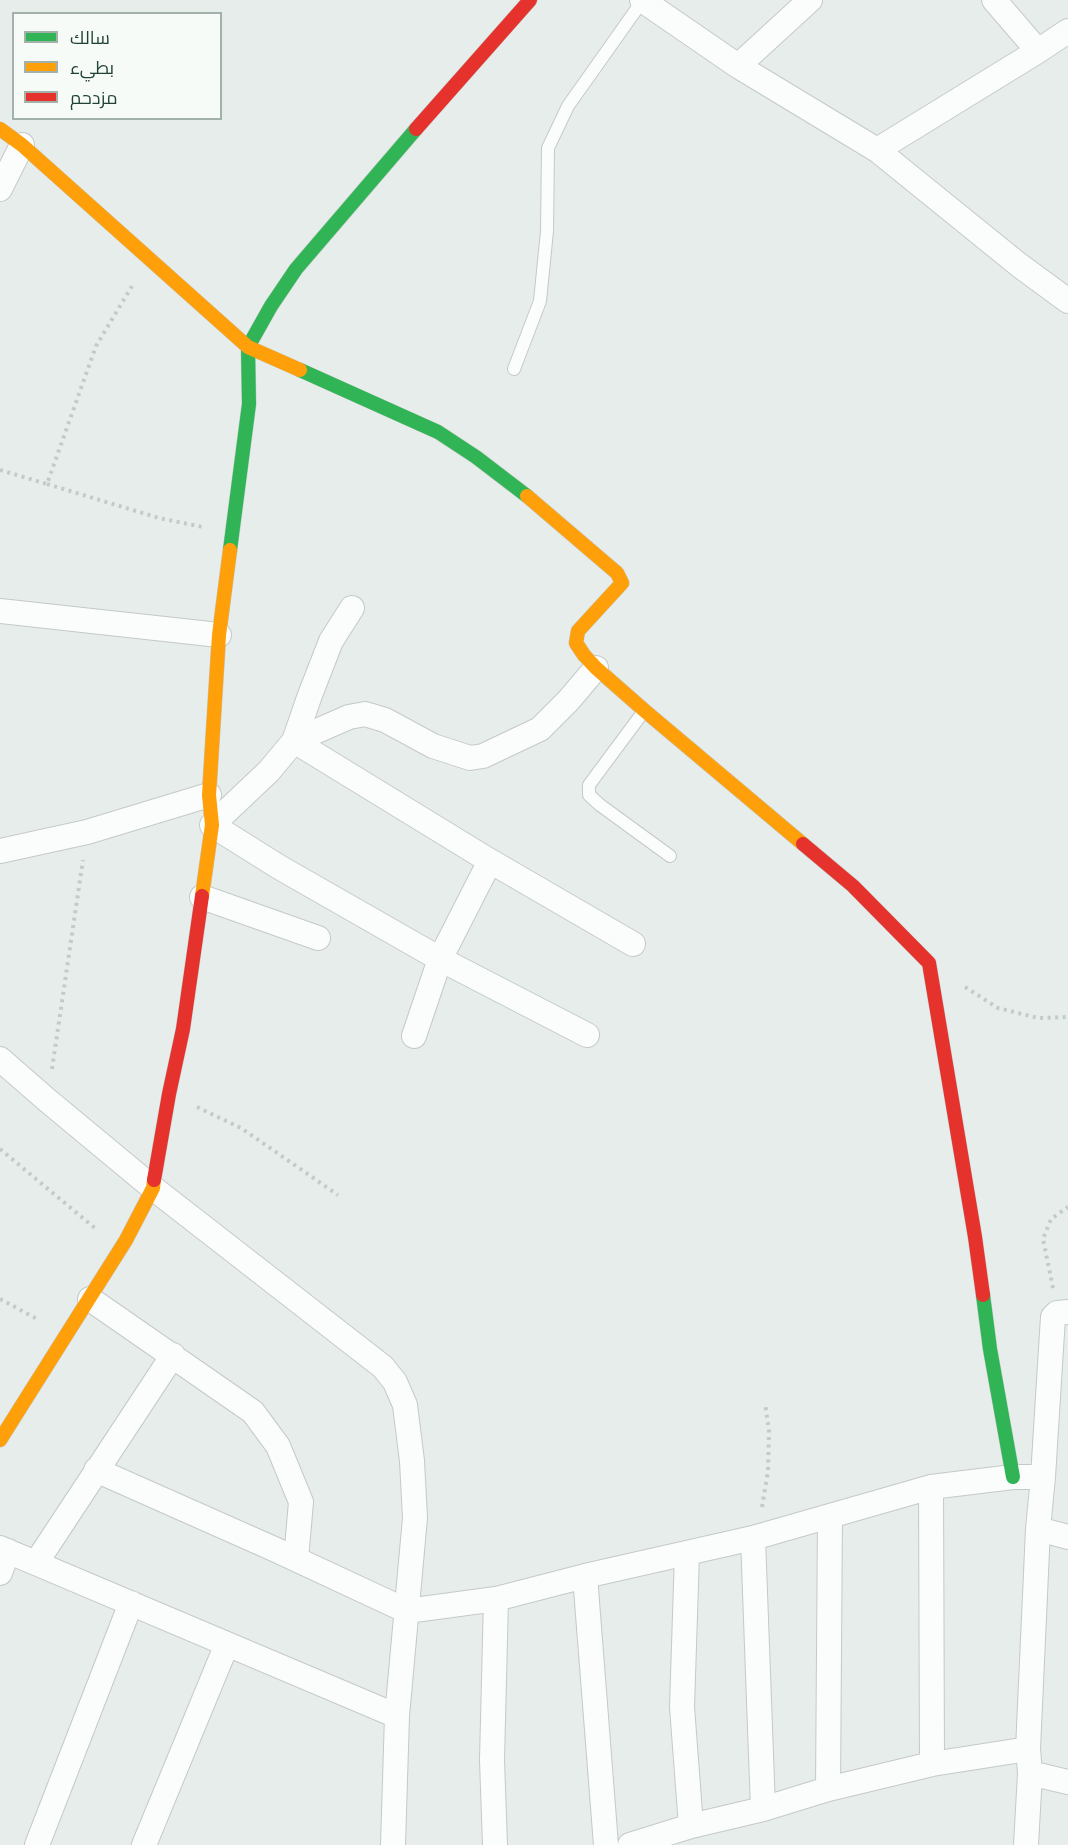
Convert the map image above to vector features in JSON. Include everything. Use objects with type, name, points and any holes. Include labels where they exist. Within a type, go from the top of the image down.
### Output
[{"type":"street","points":[[0,1440],[120,1250],[153,1188],[183,1029],[212,825],[209,795],[219,635],[249,404],[248,347],[271,306],[296,269],[530,0]]},
{"type":"street","points":[[642,0],[738,66],[877,150],[1018,265],[1068,301]]},
{"type":"street","points":[[738,66],[810,0]]},
{"type":"street","points":[[994,0],[1038,51]]},
{"type":"street","points":[[877,150],[1068,31]]},
{"type":"street","points":[[0,129],[248,347],[438,432],[476,457],[542,508],[618,573],[622,583],[578,631],[576,643],[596,668],[645,711],[853,886],[929,963],[975,1237],[990,1349],[1013,1477]]},
{"type":"street","points":[[0,189],[22,146]]},
{"type":"street","points":[[212,825],[269,771],[294,741],[331,641],[352,608]]},
{"type":"street","points":[[0,611],[219,635]]},
{"type":"street","points":[[294,741],[349,717],[365,714],[385,720],[433,746],[470,758],[483,756],[540,729],[596,668]]},
{"type":"street","points":[[294,741],[490,861],[633,944]]},
{"type":"street","points":[[0,851],[87,832],[209,795]]},
{"type":"street","points":[[212,825],[279,867],[440,959],[587,1035]]},
{"type":"street","points":[[414,1036],[440,959],[490,861]]},
{"type":"street","points":[[202,897],[318,939]]},
{"type":"street","points":[[0,1059],[153,1188],[383,1367],[395,1382],[405,1405],[412,1461],[415,1518],[397,1716],[393,1845]]},
{"type":"street","points":[[90,1299],[253,1412],[278,1446],[301,1502],[296,1559]]},
{"type":"street","points":[[1026,1845],[1038,1529],[1053,1317],[1063,1312]]},
{"type":"street","points":[[36,1563],[173,1355]]},
{"type":"street","points":[[96,1470],[407,1611],[496,1599],[585,1576],[687,1554],[753,1538],[931,1487],[1013,1477],[1043,1477]]},
{"type":"street","points":[[931,1487],[932,1764]]},
{"type":"street","points":[[828,1789],[830,1516]]},
{"type":"street","points":[[1038,1529],[1068,1537]]},
{"type":"street","points":[[753,1538],[763,1809]]},
{"type":"street","points":[[687,1554],[682,1707],[691,1826]]},
{"type":"street","points":[[3,1557],[36,1563],[397,1716]]},
{"type":"street","points":[[585,1576],[606,1845]]},
{"type":"street","points":[[495,1845],[492,1760],[496,1599]]},
{"type":"street","points":[[37,1845],[131,1603]]},
{"type":"street","points":[[144,1845],[227,1644]]},
{"type":"street","points":[[630,1845],[828,1789],[932,1764],[1029,1761],[1068,1782]]},
{"type":"lane","points":[[514,369],[540,301],[547,231],[548,148],[568,106],[642,0]]},
{"type":"lane","points":[[645,711],[589,785],[589,795],[670,856]]},
{"type":"path","points":[[47,484],[96,346],[149,259]]},
{"type":"path","points":[[0,470],[159,518],[232,534]]},
{"type":"path","points":[[47,1100],[87,832]]},
{"type":"path","points":[[929,963],[999,1008],[1038,1018],[1068,1017]]},
{"type":"path","points":[[169,1094],[241,1128],[339,1195]]},
{"type":"path","points":[[0,1149],[120,1250]]},
{"type":"path","points":[[1063,1312],[1043,1239],[1052,1219],[1068,1207]]},
{"type":"path","points":[[0,1299],[67,1336]]},
{"type":"path","points":[[753,1538],[766,1492],[768,1471],[769,1431],[765,1404]]},
{"type":"traffic: fast","points":[[230,550],[249,404],[248,347],[271,306],[296,269],[416,129]]},
{"type":"traffic: fast","points":[[300,370],[438,432],[476,457],[527,496]]},
{"type":"traffic: fast","points":[[983,1295],[990,1349],[1013,1477]]},
{"type":"traffic: slow","points":[[0,129],[22,145],[248,347],[300,370]]},
{"type":"traffic: slow","points":[[527,496],[617,573],[622,583],[578,631],[576,643],[584,655],[645,711],[803,844]]},
{"type":"traffic: slow","points":[[202,896],[212,825],[209,795],[219,635],[230,550]]},
{"type":"traffic: slow","points":[[0,1440],[126,1240],[153,1188],[154,1180]]},
{"type":"traffic: jam","points":[[416,129],[530,0]]},
{"type":"traffic: jam","points":[[803,844],[853,886],[929,963],[983,1295]]},
{"type":"traffic: jam","points":[[154,1180],[183,1029],[202,896]]}]
